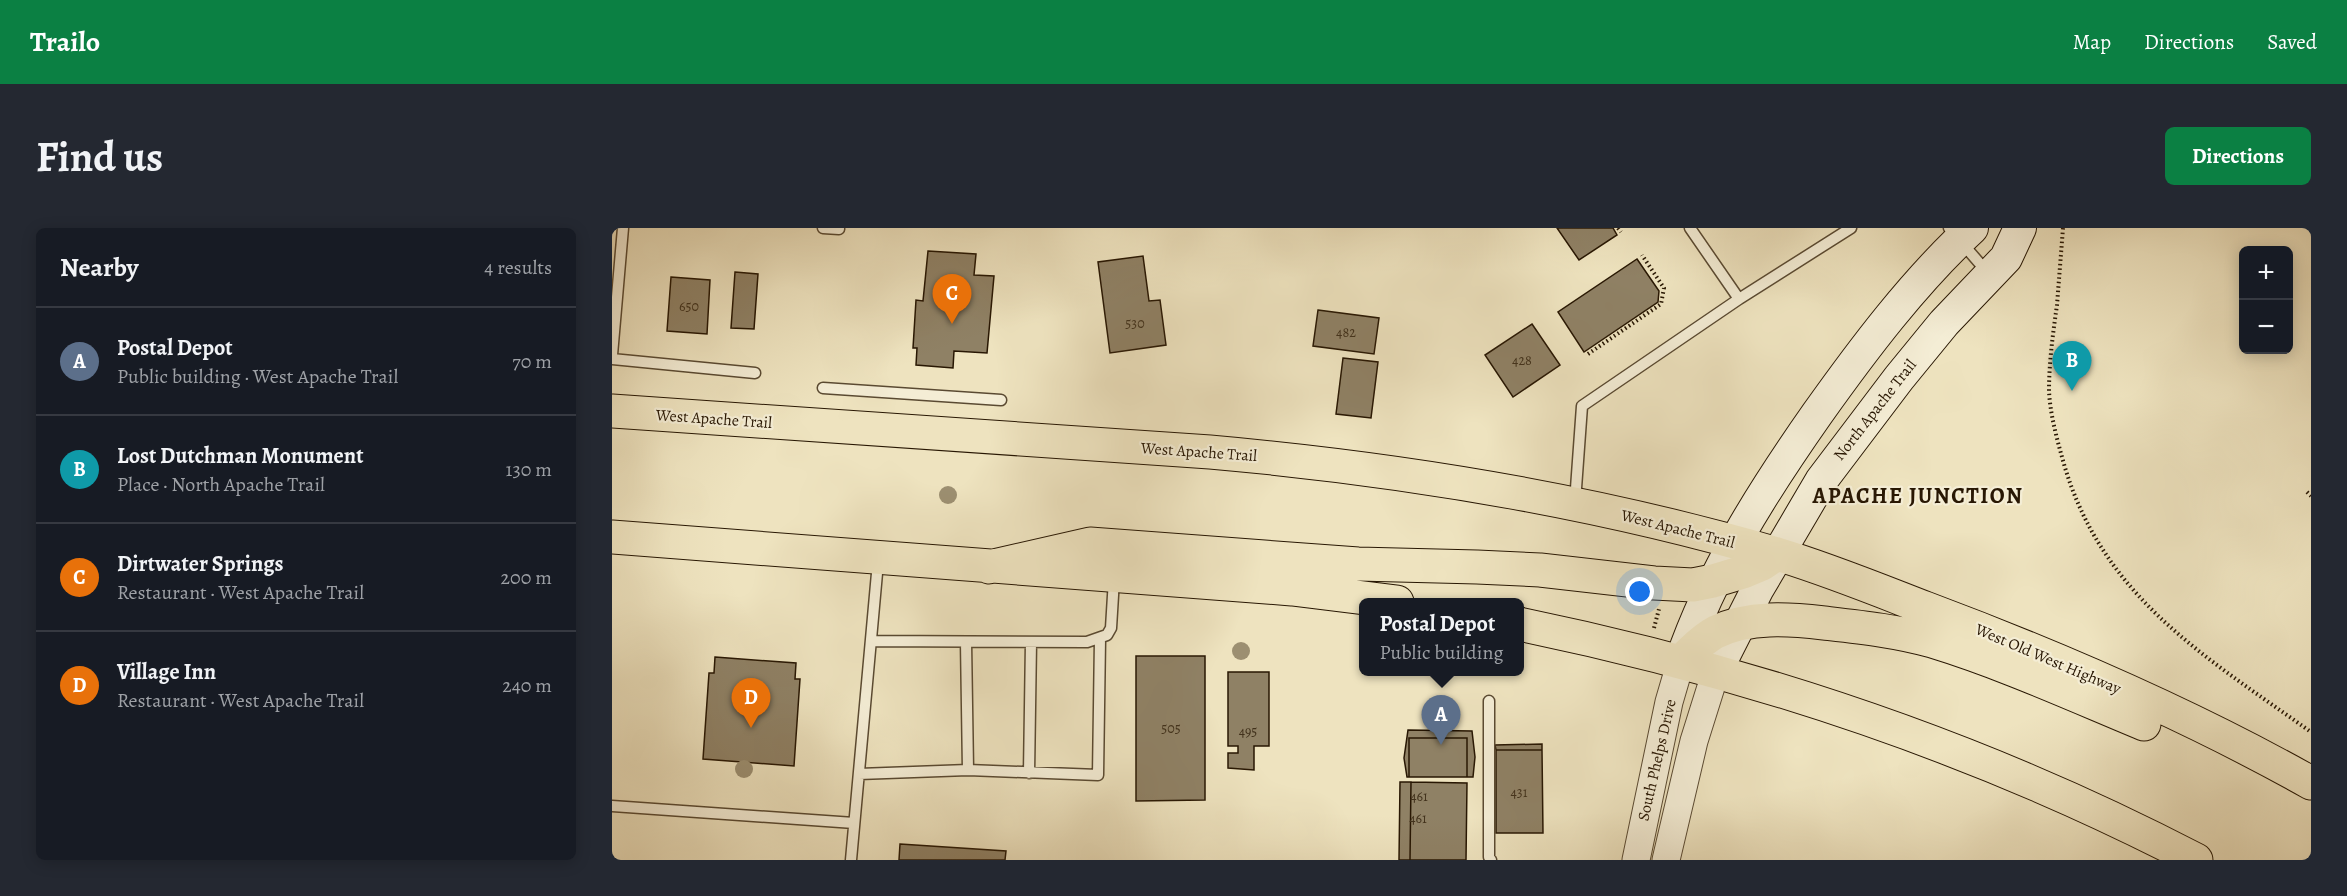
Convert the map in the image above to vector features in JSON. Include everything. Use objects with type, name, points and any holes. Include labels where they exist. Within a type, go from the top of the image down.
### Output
[{"type":"main road","name":"North Apache Trail","points":[[1716,671],[1777,554],[1821,481],[1856,433],[1944,323],[2006,258],[2020,228]]},
{"type":"main road","points":[[1682,661],[1713,581],[1734,542],[1797,442],[1882,324],[1960,232]]},
{"type":"main road","name":"West Apache Trail","points":[[612,411],[1285,458],[1402,474],[1574,505],[1777,554]]},
{"type":"main road","points":[[612,537],[1292,589],[1360,598]]},
{"type":"main road","points":[[989,567],[1090,544],[1358,564],[1540,570],[1654,583],[1693,585],[1713,581],[1762,564],[1777,554]]},
{"type":"main road","name":"West Old West Highway","points":[[1777,554],[2004,638],[2172,713],[2311,783]]},
{"type":"main road","points":[[1682,661],[1699,644],[1715,633],[1740,624],[1764,620],[1855,627],[1930,641],[2017,671],[2247,767],[2278,765]]},
{"type":"main road","points":[[1524,625],[1682,661],[1763,684],[1945,747],[2060,795],[2196,860]]},
{"type":"street","name":"South Phelps Drive","points":[[1636,860],[1669,702],[1682,661]]},
{"type":"street","name":"South Phelps Drive","points":[[1666,860],[1694,741],[1716,671]]},
{"type":"lane","points":[[623,228],[612,357],[755,373]]},
{"type":"lane","points":[[823,228],[839,229]]},
{"type":"lane","points":[[1690,228],[1738,299]]},
{"type":"lane","points":[[1574,505],[1582,406],[1738,299],[1851,228]]},
{"type":"lane","points":[[1960,232],[1990,275]]},
{"type":"lane","points":[[823,388],[1001,400]]},
{"type":"lane","points":[[851,860],[879,558]]},
{"type":"lane","points":[[871,641],[1087,642],[1100,639],[1107,635],[1111,628],[1114,576]]},
{"type":"lane","points":[[859,774],[968,770],[1098,775],[1100,639]]},
{"type":"lane","points":[[966,642],[968,770]]},
{"type":"lane","points":[[1029,772],[1031,642]]},
{"type":"lane","points":[[1489,701],[1491,860]]},
{"type":"lane","points":[[612,806],[854,823]]},
{"type":"path","points":[[2063,228],[2050,356],[2049,393],[2057,439],[2069,485],[2085,524],[2111,564],[2144,604],[2190,646],[2311,732]]},
{"type":"path","points":[[1588,354],[1661,304],[1664,288],[1642,255]]},
{"type":"path","points":[[1652,632],[1658,616],[1660,600]]},
{"type":"building","points":[[1557,228],[1613,228],[1617,235],[1579,260]]},
{"type":"building","points":[[928,251],[976,254],[974,275],[994,276],[987,353],[954,351],[953,368],[916,365],[917,348],[913,348],[916,300],[923,301]]},
{"type":"building","points":[[1143,256],[1149,301],[1160,300],[1166,345],[1110,353],[1098,262]]},
{"type":"building","points":[[1637,259],[1659,291],[1658,302],[1584,352],[1558,312]]},
{"type":"building","points":[[735,272],[758,274],[754,329],[731,328]]},
{"type":"building","points":[[671,277],[710,280],[707,334],[667,331]]},
{"type":"building","points":[[1318,310],[1379,318],[1374,354],[1313,346]]},
{"type":"building","points":[[1532,324],[1560,365],[1513,397],[1485,355]]},
{"type":"building","points":[[1343,358],[1378,362],[1371,418],[1336,414]]},
{"type":"building","points":[[1136,656],[1205,656],[1205,800],[1136,801]]},
{"type":"building","points":[[715,657],[796,663],[795,679],[800,679],[794,766],[703,759],[709,673],[714,673]]},
{"type":"building","points":[[1228,672],[1269,672],[1269,746],[1254,746],[1254,770],[1228,768],[1228,753],[1238,753],[1238,746],[1228,746]]},
{"type":"building","points":[[1408,730],[1472,731],[1475,757],[1473,777],[1467,777],[1467,738],[1409,738],[1409,777],[1407,777],[1404,758]]},
{"type":"building","points":[[1409,738],[1467,738],[1467,777],[1409,777]]},
{"type":"building","points":[[1542,744],[1542,750],[1496,750],[1495,745]]},
{"type":"building","points":[[1496,750],[1542,750],[1543,833],[1496,833]]},
{"type":"building","points":[[1400,782],[1411,782],[1410,860],[1399,860]]},
{"type":"building","points":[[1411,782],[1467,783],[1466,860],[1410,860]]},
{"type":"building","points":[[900,844],[1006,851],[1005,860],[899,860]]},
{"type":"place","name":"Dirtwater Springs","points":[[952,324]]},
{"type":"place","name":"Lost Dutchman Monument","points":[[2072,391]]},
{"type":"place","name":"Village Inn","points":[[751,728]]},
{"type":"place","name":"Postal Depot","points":[[1441,745]]},
{"type":"district","name":"APACHE JUNCTION","points":[[1918,496]]}]
